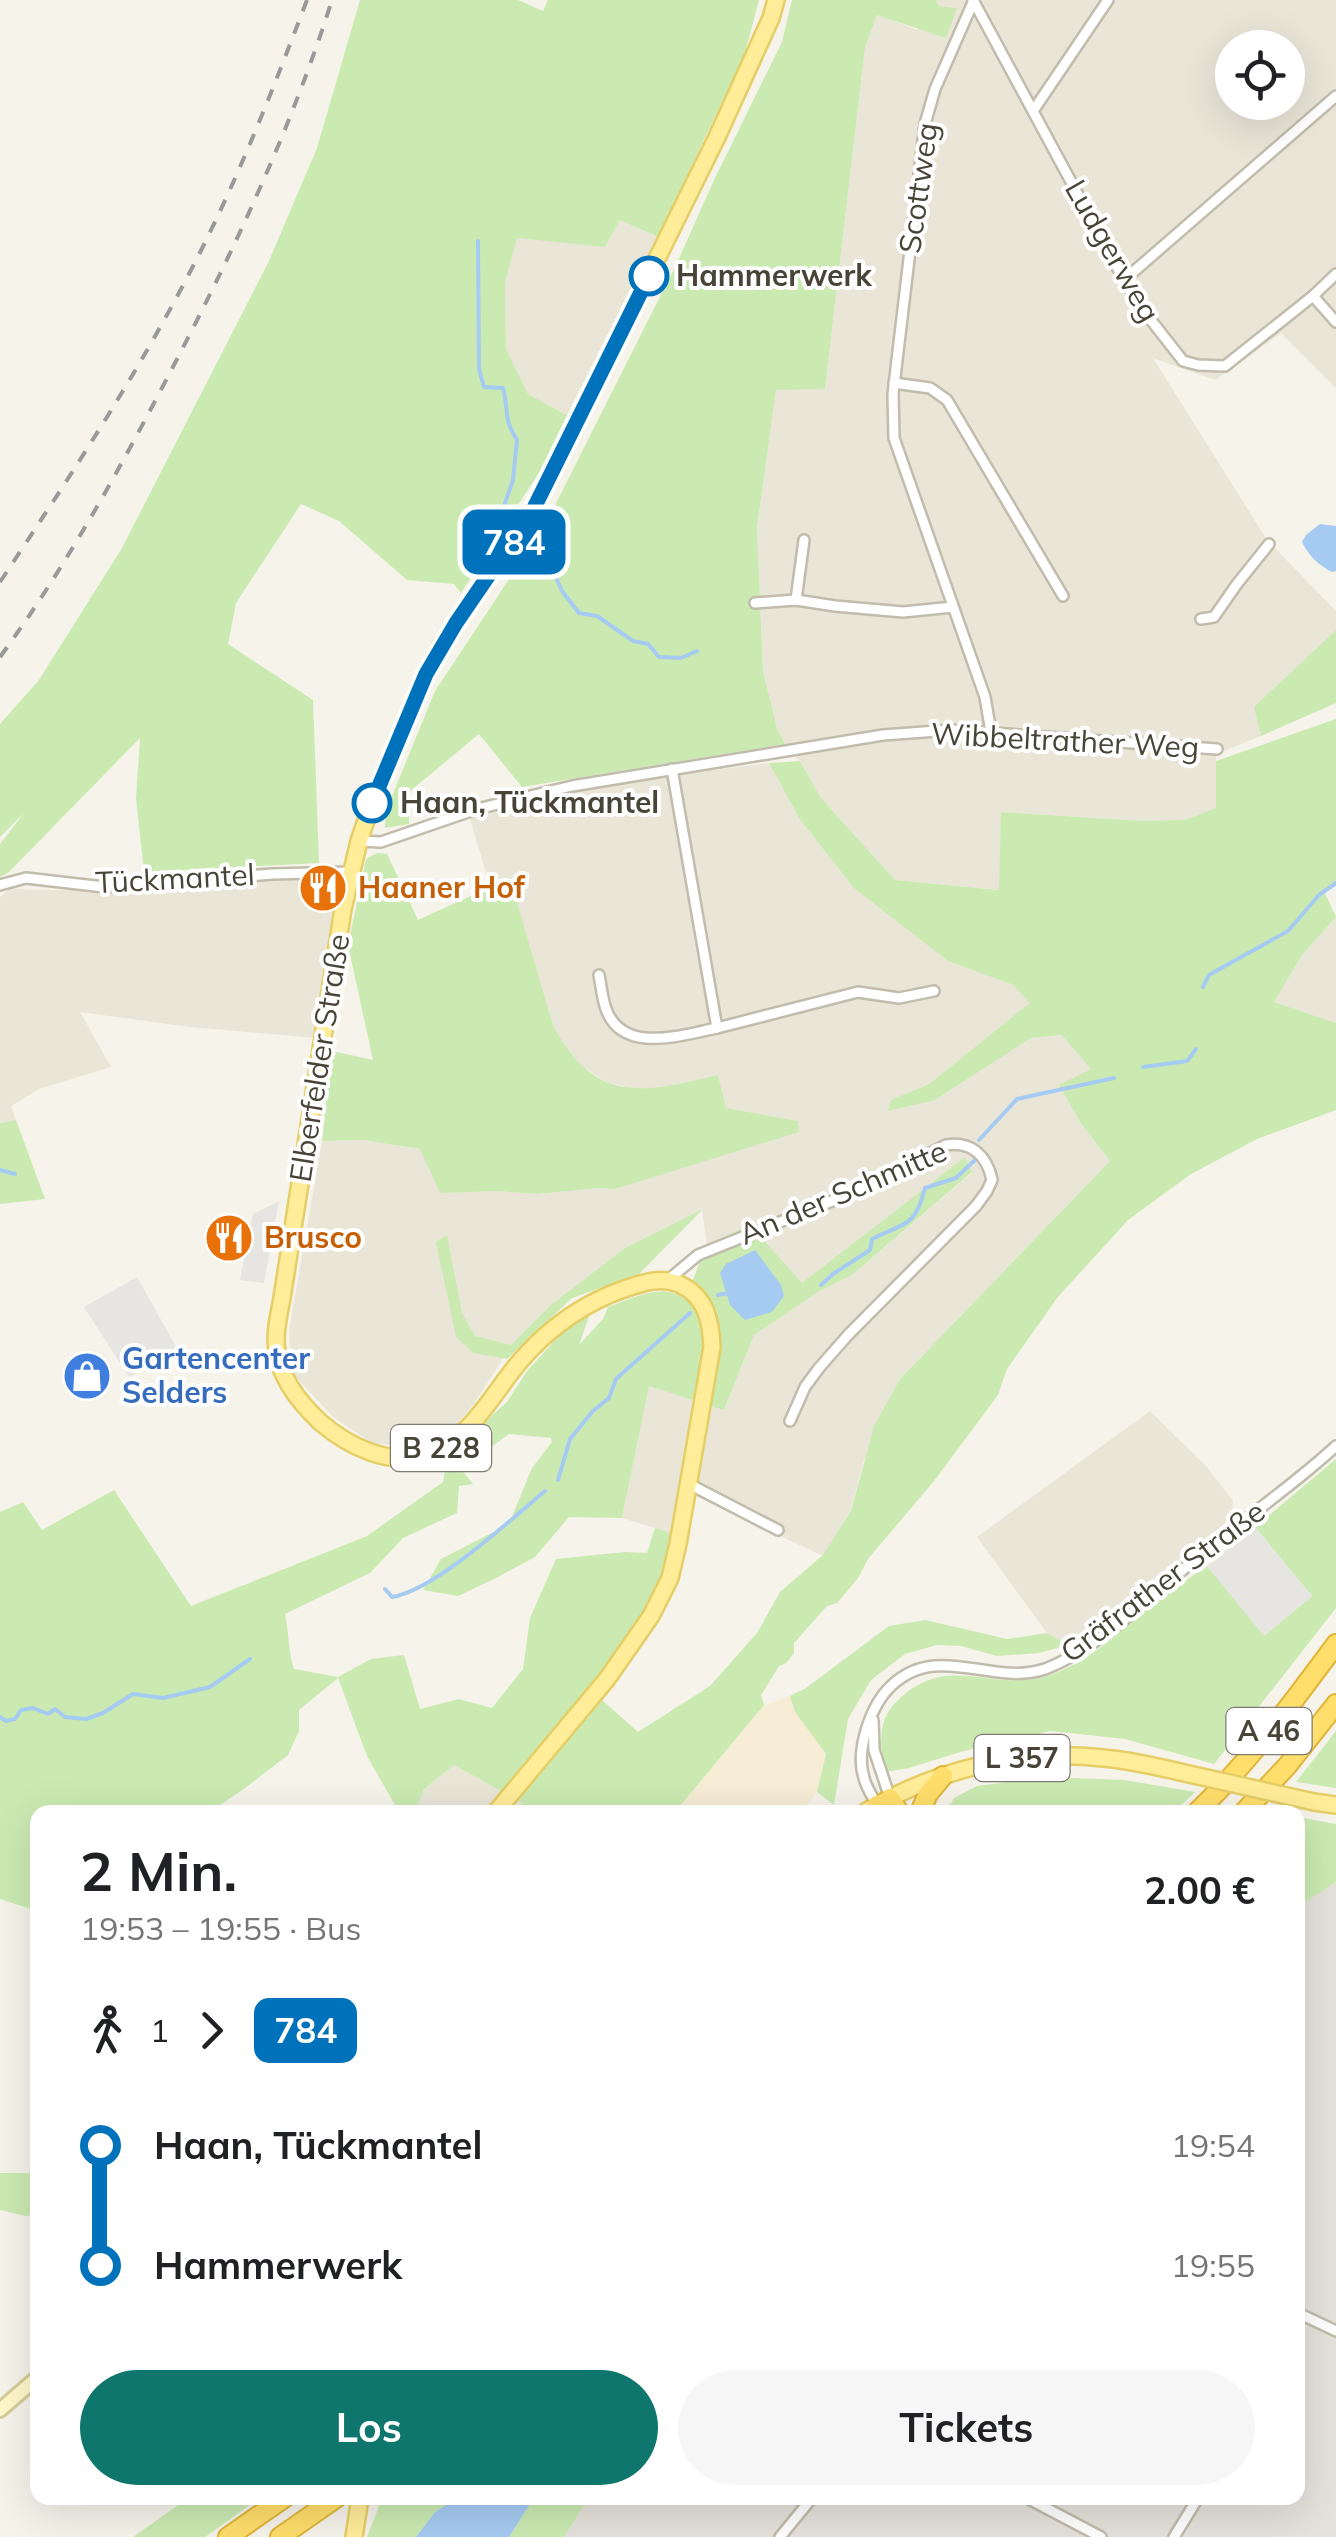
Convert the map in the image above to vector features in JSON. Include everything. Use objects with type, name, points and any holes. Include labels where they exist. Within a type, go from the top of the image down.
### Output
[{"type":"highway","name":"A 46","points":[[1203,1805],[1288,1708],[1336,1644]]},
{"type":"highway","name":"A 46","points":[[1251,1805],[1334,1708]]},
{"type":"highway","points":[[923,1805],[943,1776]]},
{"type":"highway","points":[[228,2537],[274,2505]]},
{"type":"highway","points":[[280,2537],[325,2505]]},
{"type":"main road","name":"B 228","points":[[359,842],[426,674],[532,512],[717,137],[776,0]]},
{"type":"main road","name":"Elberfelder Straße","points":[[359,842],[343,909],[277,1336],[280,1366],[296,1394],[331,1432],[352,1444],[396,1458],[426,1454],[460,1436],[523,1357],[567,1318],[602,1296],[646,1281],[668,1280]]},
{"type":"main road","points":[[502,1805],[607,1679],[651,1616],[670,1578],[712,1347],[707,1310],[685,1287],[668,1280]]},
{"type":"main road","name":"L 357","points":[[888,1805],[943,1776],[999,1760],[1050,1756],[1104,1758],[1336,1805]]},
{"type":"main road","points":[[0,2410],[30,2384]]},
{"type":"main road","points":[[354,2537],[359,2505]]},
{"type":"street","name":"Ludgerweg","points":[[974,0],[1124,280],[1183,360],[1198,366],[1225,366],[1336,274]]},
{"type":"street","name":"Scottweg","points":[[974,0],[924,124],[892,426],[985,698],[991,732]]},
{"type":"street","points":[[1032,111],[1108,0]]},
{"type":"street","points":[[1124,280],[1336,96]]},
{"type":"street","points":[[1313,296],[1336,322]]},
{"type":"street","points":[[894,383],[930,388],[947,400],[1063,596]]},
{"type":"street","points":[[796,600],[804,540]]},
{"type":"street","points":[[1201,620],[1214,617],[1269,544]]},
{"type":"street","points":[[756,602],[796,600],[891,612],[954,607]]},
{"type":"street","name":"Wibbeltrather Weg","points":[[359,842],[381,842],[477,809],[572,786],[883,735],[951,730],[1217,750]]},
{"type":"street","points":[[672,769],[717,1028]]},
{"type":"street","name":"Tückmantel","points":[[0,886],[26,878],[104,887],[351,872]]},
{"type":"street","points":[[599,974],[606,1012],[626,1034],[648,1039],[717,1028],[858,992],[899,998],[934,991]]},
{"type":"street","name":"An der Schmitte","points":[[668,1280],[698,1256],[852,1193],[946,1145],[972,1146],[982,1156],[992,1180],[987,1192],[818,1368],[790,1421]]},
{"type":"street","name":"Gräfrather Straße","points":[[872,1712],[898,1680],[924,1668],[948,1665],[1015,1674],[1034,1672],[1064,1660],[1160,1590],[1336,1446]]},
{"type":"street","points":[[689,1484],[778,1530]]},
{"type":"street","points":[[872,1712],[882,1805]]},
{"type":"street","points":[[872,1712],[862,1762],[865,1782],[880,1805]]},
{"type":"street","points":[[1305,2316],[1336,2331]]},
{"type":"street","points":[[780,2537],[806,2505]]},
{"type":"street","points":[[1040,2505],[1101,2537]]},
{"type":"street","points":[[1174,2537],[1194,2505]]},
{"type":"shaded area","points":[[936,0],[1336,0],[1336,388],[1281,333],[1215,380],[1153,358],[1267,540],[1336,611],[1336,630],[1255,707],[1261,736],[1216,754],[1216,809],[1185,820],[1142,821],[1002,812],[1000,890],[895,880],[821,798],[800,761],[785,744],[777,728],[763,671],[757,528],[776,389],[825,388],[865,48],[877,14],[917,30],[956,8],[939,6]]},
{"type":"shaded area","points":[[620,220],[658,237],[567,415],[528,394],[506,349],[505,283],[517,237],[605,247]]},
{"type":"shaded area","points":[[769,763],[799,818],[948,961],[1013,985],[1031,1003],[929,1084],[892,1100],[935,1100],[1031,1038],[1062,1035],[1092,1069],[1060,1086],[1080,1122],[1110,1161],[900,1379],[863,1463],[851,1510],[823,1556],[683,1490],[675,1534],[622,1518],[649,1385],[724,1410],[754,1335],[818,1292],[852,1275],[972,1173],[965,1157],[802,1284],[750,1225],[707,1244],[702,1210],[625,1248],[552,1304],[512,1345],[455,1426],[419,1445],[374,1444],[333,1417],[292,1373],[289,1331],[322,1141],[362,1140],[420,1149],[494,1191],[538,1194],[616,1189],[798,1121],[725,1108],[718,1075],[660,1089],[629,1088],[607,1082],[582,1067],[553,1025],[510,879],[489,882],[469,816],[605,784]]},
{"type":"shaded area","points":[[279,877],[337,878],[316,1038],[80,1012],[111,1067],[39,1089],[11,1106],[16,1120],[0,1123],[0,897],[9,889],[105,891]]},
{"type":"shaded area","points":[[1336,917],[1336,1023],[1274,1002],[1302,955]]},
{"type":"shaded area","points":[[279,1201],[264,1283],[240,1280],[253,1214]]},
{"type":"shaded area","points":[[137,1277],[179,1352],[129,1377],[84,1307]]},
{"type":"shaded area","points":[[1150,1411],[1207,1467],[1233,1501],[1232,1518],[1068,1645],[1047,1633],[977,1537]]},
{"type":"shaded area","points":[[1255,1527],[1312,1596],[1264,1636],[1207,1566]]},
{"type":"shaded area","points":[[790,1696],[795,1712],[826,1754],[817,1792],[807,1805],[681,1805],[764,1705]]},
{"type":"shaded area","points":[[454,1765],[522,1805],[418,1805],[424,1789]]},
{"type":"shaded area","points":[[1336,1882],[1336,2537],[564,2537],[585,2505],[1305,2505],[1305,1902]]},
{"type":"green space","points":[[360,0],[518,0],[543,11],[548,0],[759,0],[745,53],[658,237],[620,220],[605,247],[517,238],[505,283],[506,349],[528,394],[567,415],[540,471],[461,593],[454,584],[407,580],[339,521],[301,504],[236,603],[228,644],[313,700],[319,863],[144,872],[136,798],[140,738],[0,877],[0,844],[24,813],[0,837],[0,724],[39,680],[122,548],[269,261],[317,148]]},
{"type":"green space","points":[[792,0],[936,0],[939,6],[957,8],[946,38],[877,15],[865,48],[825,389],[776,390],[757,528],[763,671],[777,728],[785,744],[522,787],[479,734],[409,792],[409,824],[385,828],[386,811],[435,691],[545,525],[677,263],[782,42]]},
{"type":"green space","points":[[1336,630],[1336,703],[1261,736],[1254,707]]},
{"type":"green space","points":[[1336,719],[1336,881],[1324,891],[1336,917],[1302,955],[1274,1002],[1336,1023],[1336,1110],[1257,1139],[1191,1174],[1128,1220],[1057,1298],[1007,1369],[998,1395],[934,1481],[868,1559],[858,1578],[794,1643],[794,1653],[779,1666],[761,1695],[764,1705],[681,1805],[522,1805],[454,1765],[424,1789],[418,1805],[395,1805],[367,1756],[338,1678],[299,1710],[299,1731],[288,1755],[220,1805],[30,1805],[30,1909],[0,1899],[0,1512],[23,1502],[42,1530],[114,1490],[191,1606],[367,1536],[443,1482],[448,1454],[507,1402],[527,1371],[592,1308],[579,1345],[603,1319],[608,1307],[657,1292],[685,1300],[707,1244],[750,1225],[802,1283],[965,1157],[972,1172],[852,1275],[818,1292],[754,1335],[724,1410],[649,1386],[622,1518],[569,1517],[535,1557],[496,1578],[458,1596],[423,1590],[441,1559],[509,1524],[532,1468],[552,1442],[551,1438],[509,1434],[461,1469],[473,1484],[459,1486],[457,1513],[403,1538],[370,1573],[285,1614],[294,1669],[338,1677],[371,1659],[404,1655],[420,1709],[459,1699],[492,1708],[523,1669],[530,1618],[556,1559],[647,1553],[655,1528],[675,1534],[665,1580],[592,1691],[638,1732],[710,1686],[757,1633],[780,1592],[823,1555],[851,1511],[874,1426],[900,1379],[1110,1161],[1080,1122],[1059,1085],[1091,1069],[1062,1035],[1031,1038],[935,1100],[888,1111],[891,1100],[929,1084],[1030,1003],[1013,985],[948,961],[854,888],[799,818],[769,763],[800,761],[821,798],[895,880],[999,890],[1001,812],[1185,820],[1216,808],[1216,761]]},
{"type":"green space","points":[[377,853],[387,854],[418,920],[510,878],[553,1025],[569,1051],[604,1081],[644,1088],[718,1075],[726,1108],[798,1121],[799,1132],[615,1189],[538,1194],[440,1193],[420,1149],[362,1140],[322,1141],[332,1051],[373,1060],[348,945],[366,859]]},
{"type":"green space","points":[[16,1120],[45,1199],[0,1204],[0,1123]]},
{"type":"green space","points":[[703,1209],[639,1274],[572,1298],[507,1359],[473,1353],[456,1337],[436,1242],[447,1235],[462,1313],[475,1336],[511,1345],[552,1304],[625,1248]]},
{"type":"green space","points":[[1336,1459],[1336,1608],[1214,1764],[1125,1739],[1050,1731],[886,1772],[881,1744],[883,1725],[890,1708],[916,1686],[953,1676],[1029,1680],[1066,1669],[1207,1566],[1265,1635],[1312,1596],[1255,1527]]},
{"type":"green space","points":[[925,1620],[1007,1639],[1047,1633],[1068,1645],[1039,1653],[997,1656],[961,1646],[937,1645],[905,1654],[871,1680],[848,1719],[834,1805],[817,1792],[826,1754],[795,1712],[790,1696],[889,1626]]},
{"type":"green space","points":[[1336,1731],[1336,1788],[1296,1782]]},
{"type":"green space","points":[[1047,1777],[1124,1780],[1195,1792],[1181,1805],[950,1805],[954,1798],[977,1786]]},
{"type":"green space","points":[[1305,1818],[1336,1824],[1336,1882],[1305,1902]]},
{"type":"green space","points":[[0,2173],[30,2173],[30,2216],[0,2210]]},
{"type":"green space","points":[[178,2505],[250,2505],[205,2537],[133,2537]]},
{"type":"green space","points":[[379,2505],[446,2505],[435,2512],[416,2537],[367,2537]]},
{"type":"green space","points":[[530,2505],[585,2505],[564,2537],[509,2537]]},
{"type":"water","points":[[1320,524],[1336,526],[1336,571],[1318,563],[1302,542]]},
{"type":"water","points":[[755,1250],[781,1285],[784,1296],[772,1312],[745,1320],[730,1305],[720,1273],[726,1264]]},
{"type":"water","points":[[446,2505],[530,2505],[509,2537],[416,2537],[435,2512]]},
{"type":"waterway","points":[[478,241],[479,369],[484,387],[503,388],[508,420],[517,440],[513,480],[504,506]]},
{"type":"waterway","points":[[544,552],[562,591],[579,613],[597,616],[633,641],[648,644],[659,657],[681,658],[697,651]]},
{"type":"waterway","points":[[1203,987],[1209,975],[1288,931],[1319,895],[1336,883]]},
{"type":"waterway","points":[[1143,1067],[1187,1061],[1196,1049]]},
{"type":"waterway","points":[[979,1140],[1017,1099],[1114,1078]]},
{"type":"waterway","points":[[821,1285],[870,1250],[872,1239],[913,1217],[925,1188],[956,1178],[976,1159]]},
{"type":"waterway","points":[[0,1170],[15,1174]]},
{"type":"waterway","points":[[718,1295],[729,1293]]},
{"type":"waterway","points":[[558,1480],[570,1439],[609,1398],[616,1379],[690,1313]]},
{"type":"waterway","points":[[385,1589],[392,1597],[429,1582],[471,1553],[545,1491]]},
{"type":"waterway","points":[[0,1717],[6,1721],[15,1719],[21,1710],[33,1708],[48,1714],[55,1709],[65,1717],[86,1719],[133,1694],[163,1698],[210,1687],[250,1659]]},
{"type":"railway","points":[[0,582],[75,468],[169,312],[238,172],[307,0]]},
{"type":"railway","points":[[0,657],[93,513],[198,319],[281,139],[332,0]]},
{"type":"bus line","name":"784","points":[[372,803],[426,674],[532,512],[649,276]]},
{"type":"place","name":"Hammerwerk","points":[[649,276]]},
{"type":"place","name":"Haan, Tückmantel","points":[[372,803]]},
{"type":"place","name":"Haaner Hof","points":[[323,888]]},
{"type":"place","name":"Brusco","points":[[229,1238]]},
{"type":"place","name":"Gartencenter Selders","points":[[87,1376]]}]
